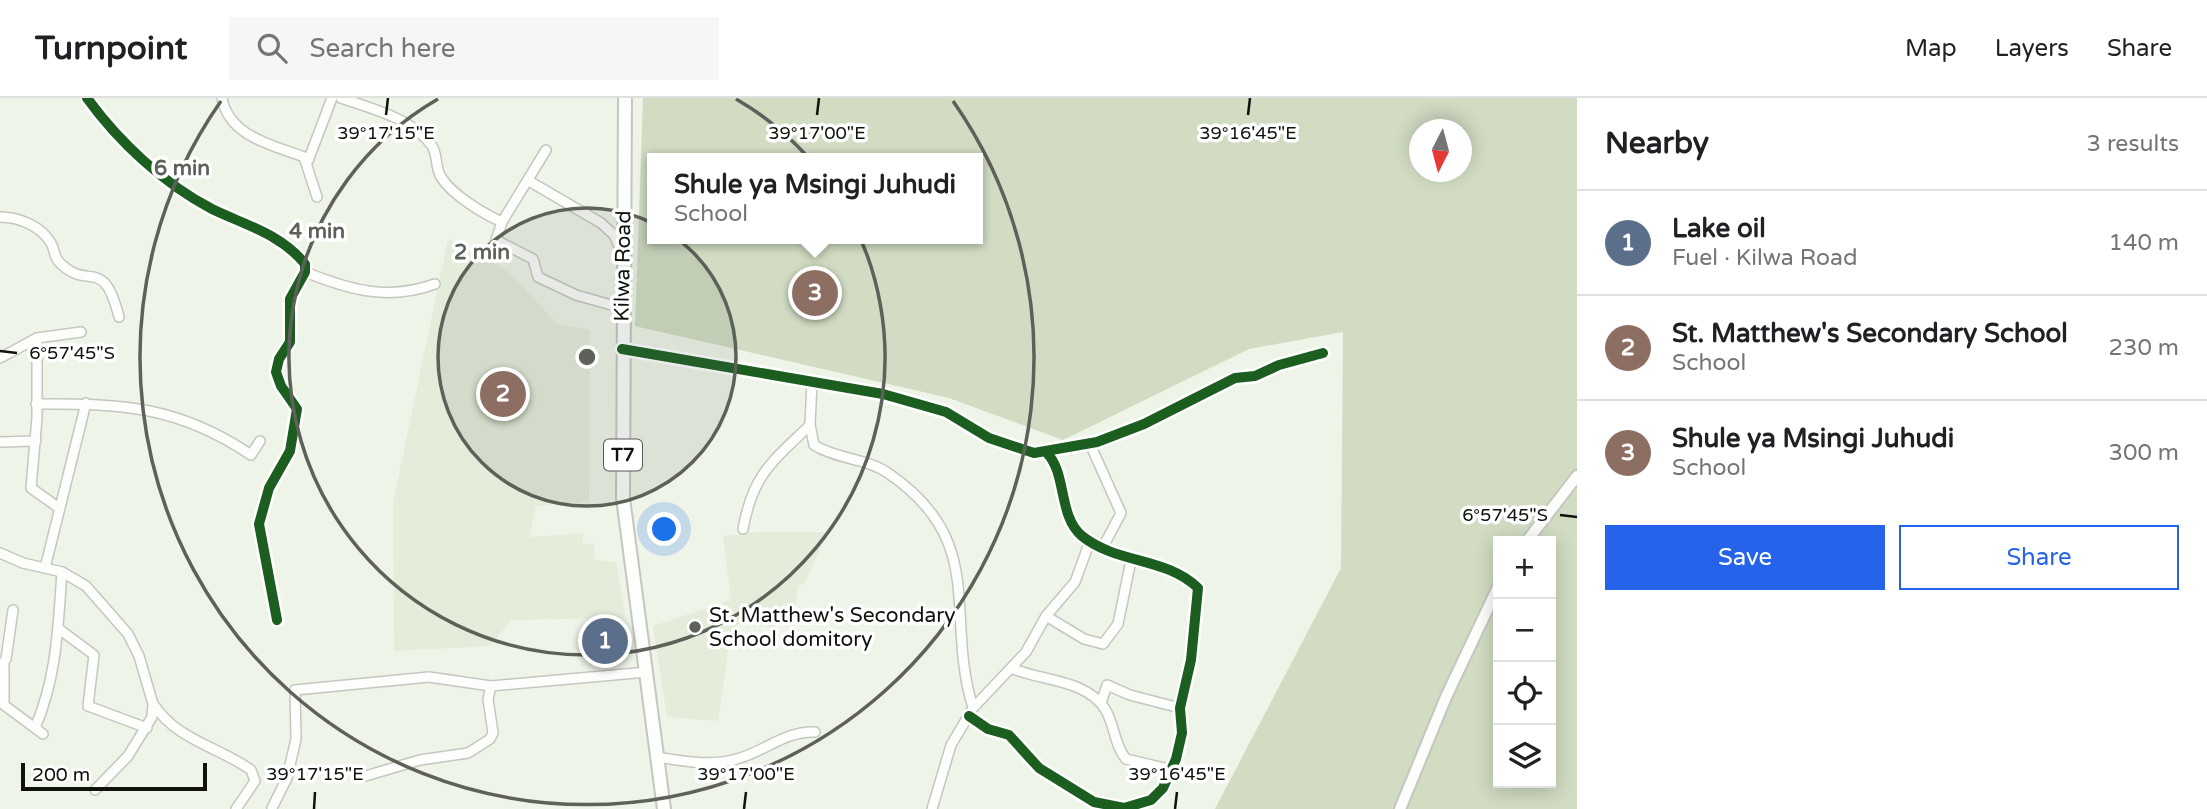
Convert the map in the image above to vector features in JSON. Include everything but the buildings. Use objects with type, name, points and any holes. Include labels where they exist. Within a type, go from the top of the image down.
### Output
[{"type":"highway","name":"Kilwa Road","points":[[625,98],[623,498],[664,809]]},
{"type":"main road","points":[[1531,536],[1577,476]]},
{"type":"main road","points":[[1400,809],[1446,697],[1493,598]]},
{"type":"street","points":[[86,98],[134,151],[174,186],[212,208],[269,234],[304,262],[305,272],[290,299],[290,342],[279,359],[276,372],[281,386],[297,409],[290,451],[269,488],[259,524],[277,620]]},
{"type":"street","points":[[222,98],[228,117],[236,126],[308,161]]},
{"type":"street","points":[[317,198],[308,161],[332,98]]},
{"type":"street","points":[[341,98],[390,116],[417,133],[433,148],[442,179],[474,207],[502,222]]},
{"type":"street","points":[[546,150],[502,222],[497,241],[533,259],[540,278],[576,295],[622,308]]},
{"type":"street","points":[[529,181],[606,227],[614,235],[624,258]]},
{"type":"street","points":[[0,217],[13,217],[36,228],[51,243],[61,265],[69,270],[103,279],[112,292],[119,317]]},
{"type":"street","points":[[305,272],[350,289],[369,292],[407,293],[435,284]]},
{"type":"street","points":[[0,358],[37,338],[81,332]]},
{"type":"street","points":[[37,338],[36,441],[31,488],[59,508]]},
{"type":"street","points":[[622,349],[864,390],[917,403],[953,415],[1008,446],[1028,453],[1047,453],[1090,444],[1144,424],[1235,378],[1262,374],[1279,365],[1322,353]]},
{"type":"street","points":[[812,383],[810,425],[814,445],[890,474],[936,517],[946,534],[953,551],[964,676],[971,712],[988,729],[1009,735],[1039,768],[1104,806],[1124,808],[1151,800],[1163,788],[1173,770],[1182,733],[1180,708],[1189,669],[1198,588],[1165,567],[1131,560],[1090,541],[1077,529],[1064,500],[1057,467],[1047,453]]},
{"type":"street","points":[[36,404],[86,403],[139,409],[187,420],[222,435],[251,455],[260,441]]},
{"type":"street","points":[[45,568],[86,403]]},
{"type":"street","points":[[743,529],[748,502],[760,476],[810,425]]},
{"type":"street","points":[[0,442],[36,441]]},
{"type":"street","points":[[1090,444],[1121,513],[1103,547]]},
{"type":"street","points":[[932,809],[947,753],[971,712],[1026,652],[1046,616],[1075,582],[1090,541]]},
{"type":"street","points":[[0,552],[23,563],[62,572],[94,593],[128,634],[139,656],[153,704],[163,718],[200,745],[251,770],[255,781],[236,809]]},
{"type":"street","points":[[1046,616],[1089,641],[1104,644],[1118,624],[1131,560]]},
{"type":"street","points":[[13,610],[2,666],[3,702],[39,731],[50,689],[59,629],[62,572]]},
{"type":"street","points":[[59,629],[94,656],[88,706],[147,728]]},
{"type":"street","points":[[1011,668],[1064,683],[1101,703],[1110,717],[1119,748],[1126,759],[1173,770]]},
{"type":"street","points":[[272,808],[287,778],[295,746],[298,727],[294,690],[434,676],[491,686],[647,672]]},
{"type":"street","points":[[1101,703],[1107,685],[1130,695],[1180,708]]},
{"type":"street","points":[[362,777],[420,760],[468,753],[483,744],[493,733],[488,699],[491,686]]},
{"type":"street","points":[[95,790],[128,756],[147,728],[152,717],[153,704]]},
{"type":"street","points":[[657,757],[705,763],[727,761],[794,732],[815,732]]},
{"type":"shaded area","points":[[643,98],[1577,98],[1577,809],[1215,809],[1341,568],[1343,332],[1249,349],[1063,440],[949,398],[635,326]]},
{"type":"shaded area","points":[[448,239],[480,253],[512,275],[557,324],[590,330],[589,501],[536,506],[529,537],[583,533],[583,545],[594,543],[595,560],[616,562],[626,618],[511,620],[490,646],[394,651],[393,503]]},
{"type":"shaded area","name":"St. Matthew's Secondary School domitory","points":[[761,532],[827,532],[805,583],[798,586],[794,619],[777,618],[775,628],[738,624],[731,634],[718,721],[667,717],[653,626],[731,600],[723,536]]},
{"type":"cycle path","points":[[87,98],[128,146],[177,187],[212,209],[274,238],[305,264],[305,272],[290,299],[290,342],[279,359],[276,372],[281,386],[297,409],[290,451],[269,488],[259,524],[277,620]]},
{"type":"cycle path","points":[[622,349],[883,394],[946,412],[989,438],[1034,453],[1097,442],[1144,424],[1235,378],[1255,376],[1279,365],[1323,353]]},
{"type":"cycle path","points":[[969,716],[988,729],[1009,735],[1039,768],[1094,802],[1124,808],[1151,800],[1163,788],[1176,759],[1182,733],[1180,708],[1191,660],[1198,588],[1171,571],[1110,552],[1082,536],[1069,518],[1058,472],[1047,453]]},
{"type":"place","name":"Shule ya Msingi Juhudi","points":[[815,293]]},
{"type":"place","name":"St. Matthew's Secondary School","points":[[503,394]]},
{"type":"place","name":"St. Matthew's Secondary School domitory","points":[[695,627]]},
{"type":"place","name":"Lake oil","points":[[605,641]]}]
